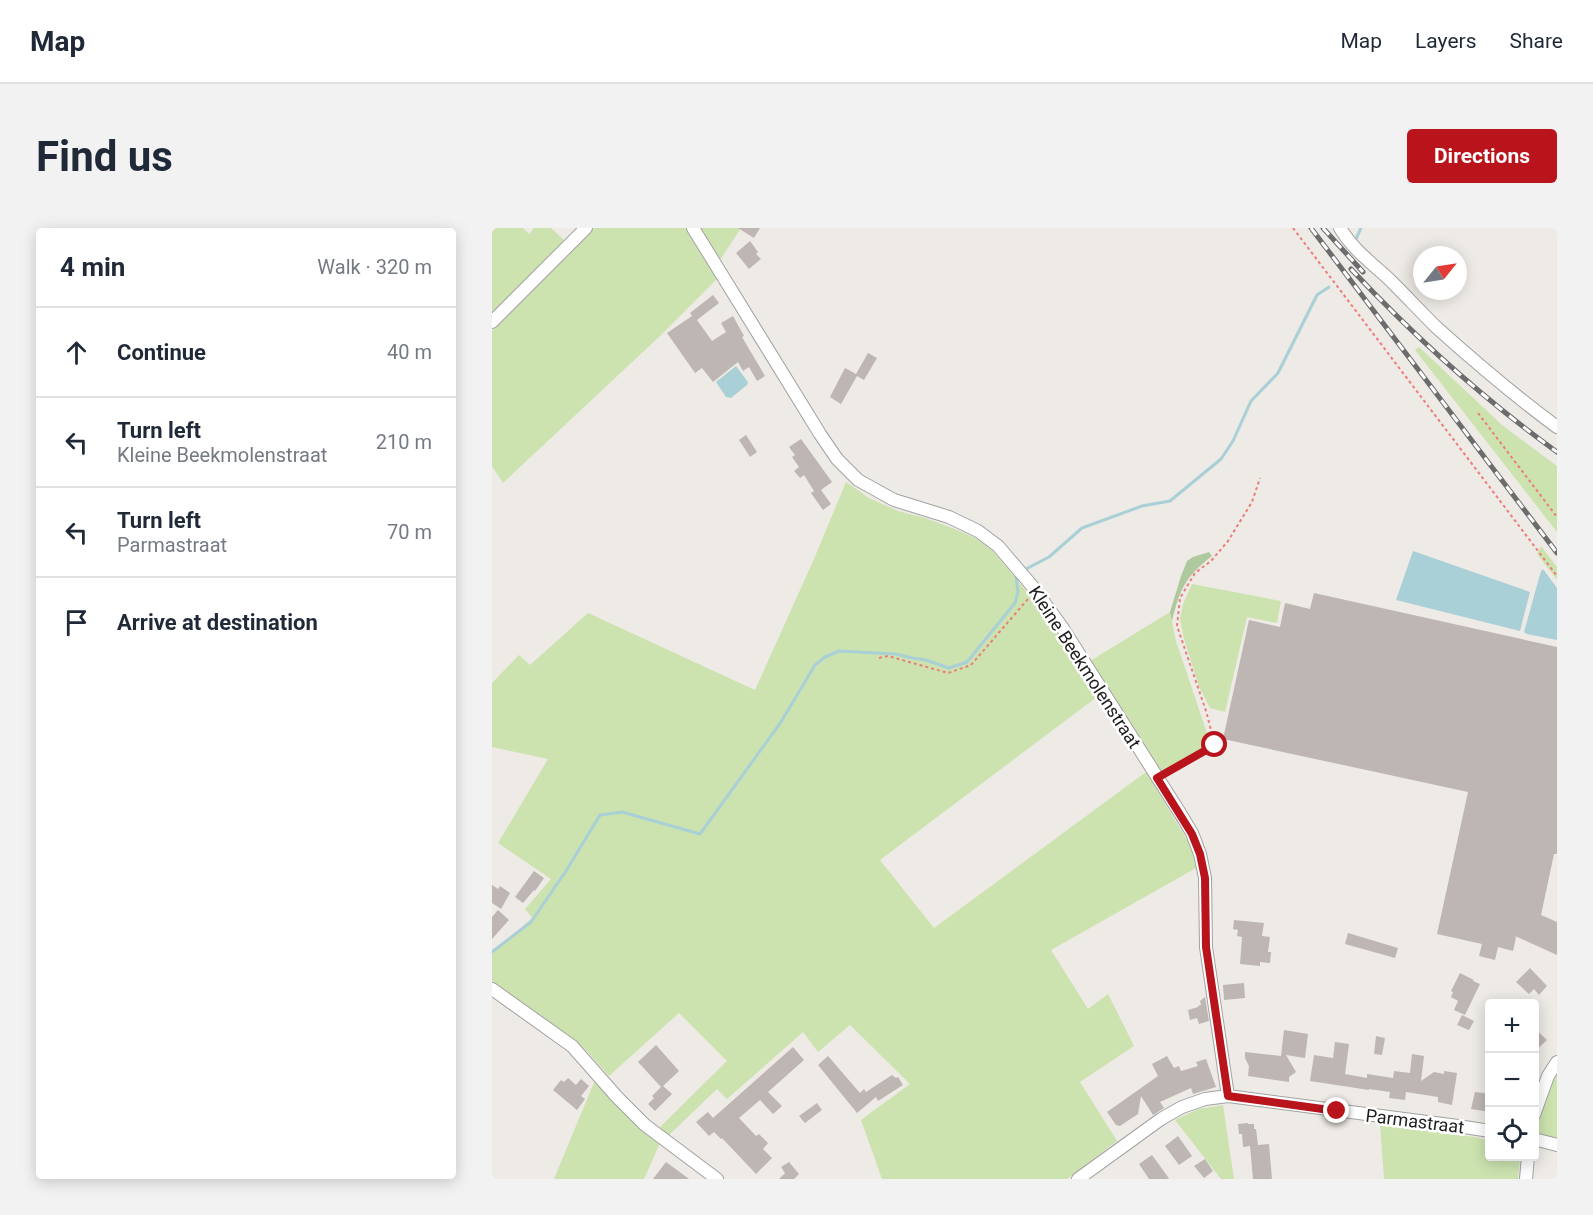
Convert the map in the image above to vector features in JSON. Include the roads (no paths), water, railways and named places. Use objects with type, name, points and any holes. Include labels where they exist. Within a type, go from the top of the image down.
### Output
[{"type":"street","points":[[492,322],[586,228]]},
{"type":"street","name":"Kleine Beekmolenstraat","points":[[693,228],[837,459],[858,480],[877,492],[894,500],[949,517],[978,531],[998,546],[1036,590],[1062,627],[1192,834],[1200,854],[1205,878],[1206,947],[1228,1096]]},
{"type":"street","points":[[1340,228],[1362,256],[1390,280],[1434,325],[1524,402],[1557,427]]},
{"type":"street","points":[[492,989],[572,1046],[645,1125],[717,1179]]},
{"type":"street","points":[[1537,1107],[1548,1076],[1557,1062]]},
{"type":"street","name":"Parmastraat","points":[[1078,1179],[1161,1119],[1182,1107],[1204,1099],[1228,1096],[1485,1130]]},
{"type":"street","points":[[1539,1140],[1557,1145]]},
{"type":"street","points":[[1526,1179],[1528,1161]]},
{"type":"water","points":[[736,366],[748,382],[731,398],[726,397],[716,382]]},
{"type":"water","points":[[1413,551],[1530,592],[1520,631],[1396,600]]},
{"type":"water","points":[[1543,569],[1557,588],[1557,640],[1524,632]]},
{"type":"waterway","points":[[1355,241],[1361,228]]},
{"type":"waterway","points":[[1026,569],[1049,557],[1082,528],[1142,506],[1170,501],[1221,459],[1233,441],[1251,401],[1278,373],[1317,295],[1329,287]]},
{"type":"waterway","points":[[492,952],[531,922],[600,815],[622,812],[700,834],[781,722],[815,665],[825,657],[839,651],[896,654],[926,660],[949,668],[967,662],[1015,603],[1018,592],[1016,576]]},
{"type":"railway","points":[[1311,228],[1557,553]]},
{"type":"railway","points":[[1323,228],[1363,272]]},
{"type":"railway","points":[[1351,269],[1449,365],[1557,452]]}]
